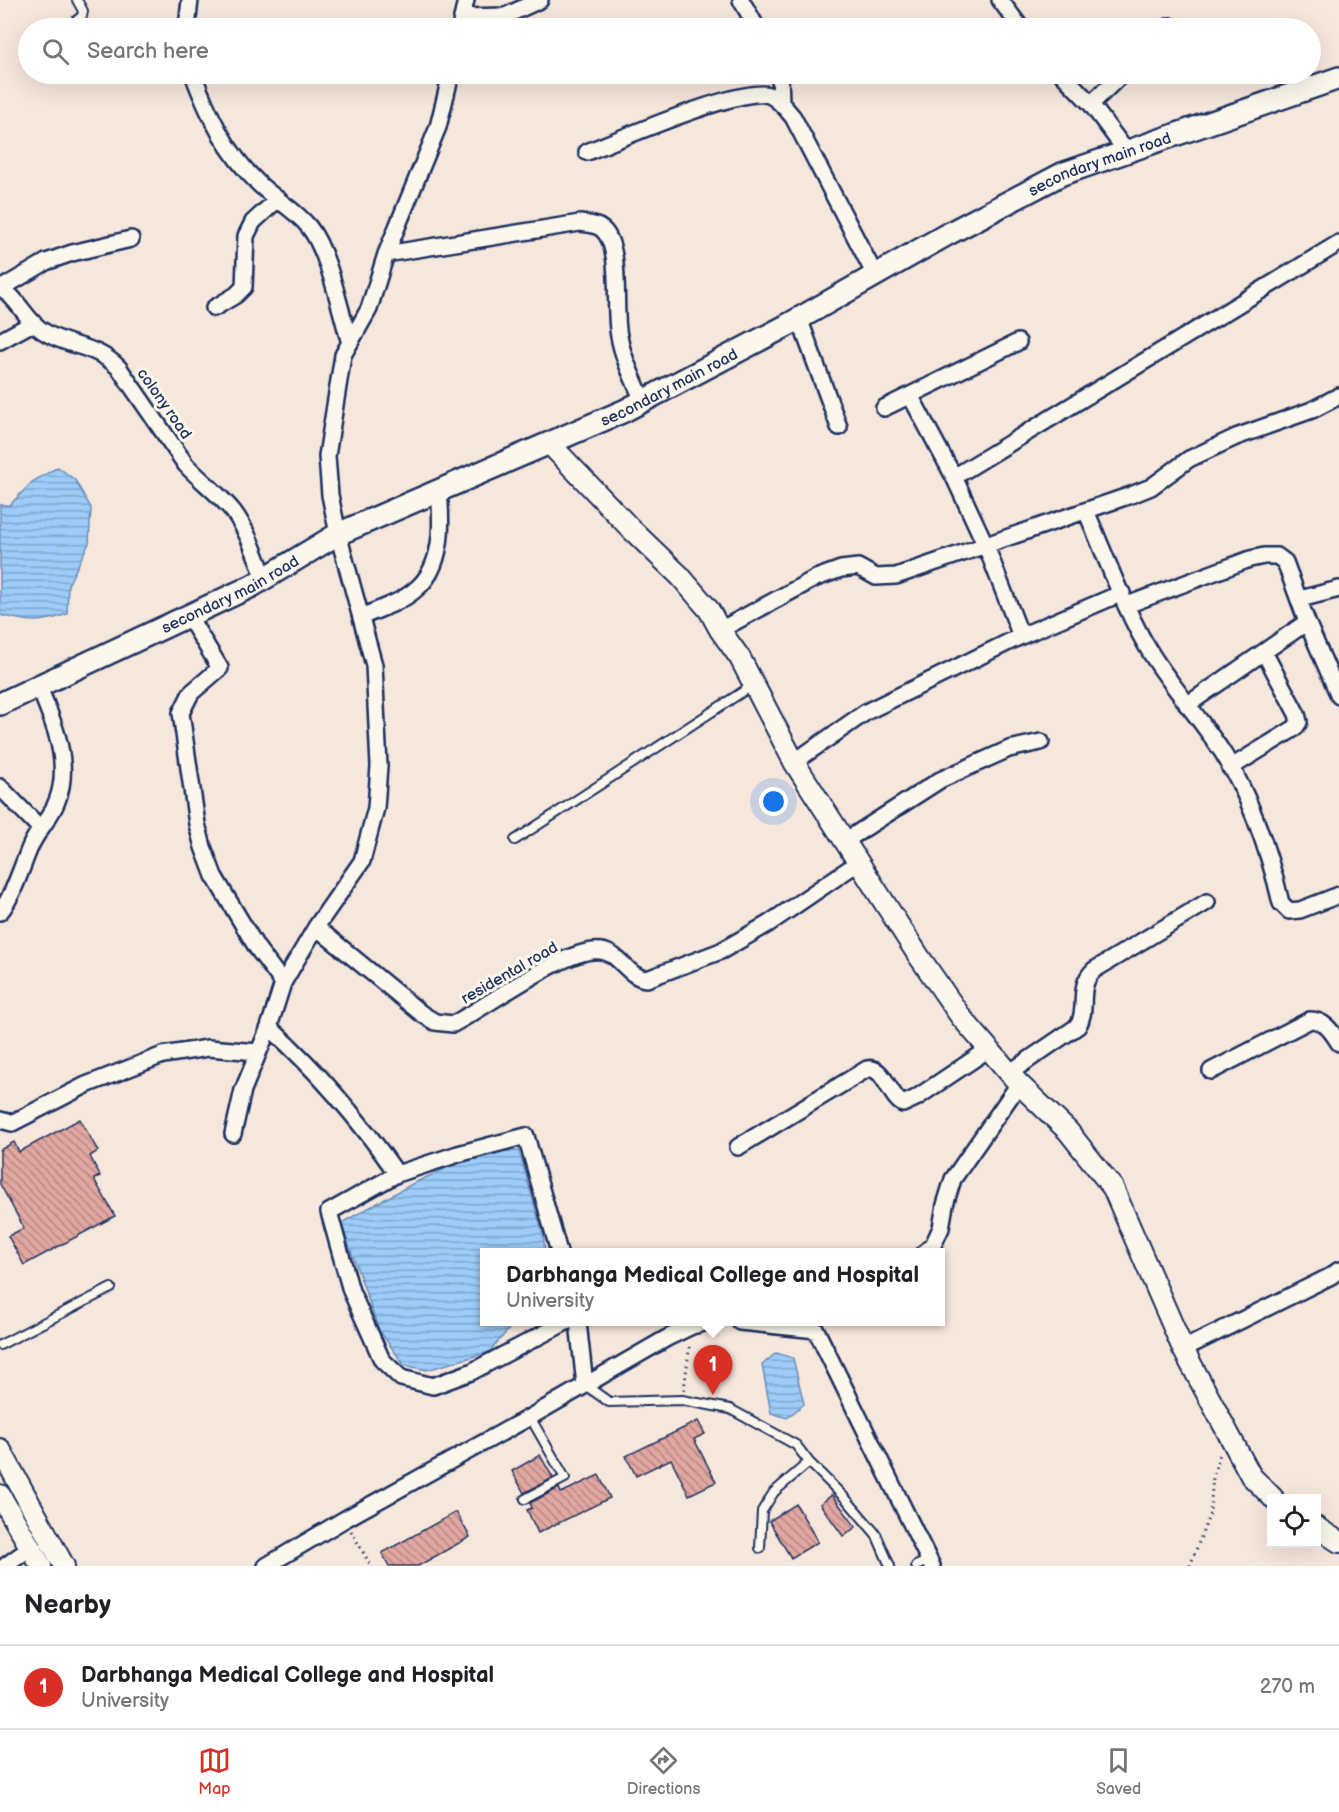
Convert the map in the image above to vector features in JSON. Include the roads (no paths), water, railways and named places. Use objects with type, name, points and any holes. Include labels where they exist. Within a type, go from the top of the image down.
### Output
[{"type":"main road","name":"secondary main road","points":[[0,704],[189,617],[265,579],[338,534],[624,411],[1062,174],[1339,78]]},
{"type":"street","points":[[188,18],[190,0]]},
{"type":"street","points":[[462,18],[466,0]]},
{"type":"street","points":[[492,18],[505,16],[540,0]]},
{"type":"street","points":[[741,0],[751,18]]},
{"type":"street","points":[[1000,0],[1014,18]]},
{"type":"street","points":[[197,84],[216,129],[233,155],[258,183],[298,214],[320,243],[350,343]]},
{"type":"street","points":[[233,1134],[243,1090],[269,1027],[283,983],[316,927],[362,861],[376,808],[378,766],[374,665],[338,534],[330,495],[327,456],[343,355],[369,309],[386,254],[438,127],[449,84]]},
{"type":"street","points":[[780,84],[781,103]]},
{"type":"street","points":[[1071,84],[1091,105],[1126,151]]},
{"type":"street","points":[[1091,105],[1112,84]]},
{"type":"street","points":[[587,152],[711,105],[751,93],[769,95],[781,103],[792,117],[875,275]]},
{"type":"street","points":[[214,308],[236,295],[244,287],[246,236],[253,222],[278,199]]},
{"type":"street","points":[[386,254],[580,224],[600,227],[610,242],[614,257],[615,310],[620,342],[643,401]]},
{"type":"street","points":[[1,287],[46,262],[72,253],[131,239]]},
{"type":"street","points":[[954,477],[1339,243]]},
{"type":"street","name":"colony road","points":[[1,287],[17,300],[33,323],[43,331],[107,356],[119,368],[186,465],[215,491],[233,512],[244,529],[265,579]]},
{"type":"street","points":[[799,318],[839,427]]},
{"type":"street","points":[[0,341],[33,323]]},
{"type":"street","points":[[884,408],[1018,342]]},
{"type":"street","points":[[910,395],[954,477],[986,546],[1021,636]]},
{"type":"street","points":[[720,630],[828,572],[858,567],[876,577],[897,576],[1151,488],[1189,459],[1236,437],[1301,415],[1339,396]]},
{"type":"street","points":[[549,443],[631,529],[680,576],[710,610],[720,630],[741,658],[794,762],[961,1017],[1014,1078],[1068,1131],[1113,1188],[1183,1349],[1221,1424],[1251,1476],[1269,1494]]},
{"type":"street","points":[[361,617],[405,597],[425,581],[432,568],[440,540],[442,522],[439,491]]},
{"type":"street","points":[[1086,511],[1124,599],[1151,654],[1215,741],[1249,805],[1268,855],[1284,908],[1288,911],[1300,910],[1339,895]]},
{"type":"street","points":[[794,762],[866,712],[1021,636],[1124,599],[1264,556],[1277,556],[1285,562],[1307,622],[1339,696]]},
{"type":"street","points":[[1299,599],[1339,590]]},
{"type":"street","points":[[189,617],[220,668],[191,693],[181,713],[197,824],[214,876],[257,948],[283,983]]},
{"type":"street","points":[[1187,705],[1307,622]]},
{"type":"street","points":[[1230,768],[1292,730],[1299,722],[1264,652]]},
{"type":"street","points":[[0,912],[7,902],[32,842],[57,801],[61,780],[61,753],[52,719],[38,685]]},
{"type":"street","points":[[845,841],[940,780],[1009,749],[1041,742]]},
{"type":"street","points":[[0,787],[40,828]]},
{"type":"street","name":"residental road","points":[[316,927],[422,1014],[435,1022],[453,1024],[552,965],[580,953],[594,950],[608,952],[636,975],[647,979],[721,951],[768,924],[859,862]]},
{"type":"street","points":[[930,1248],[941,1228],[953,1179],[1014,1078],[1078,1026],[1082,1014],[1085,980],[1094,970],[1207,902]]},
{"type":"street","points":[[1211,1071],[1311,1020],[1323,1023],[1339,1043]]},
{"type":"street","points":[[269,1027],[304,1058],[343,1101],[397,1174]]},
{"type":"street","points":[[0,1134],[6,1121],[86,1085],[163,1055],[208,1048],[258,1052]]},
{"type":"street","points":[[738,1147],[867,1069],[877,1070],[895,1099],[903,1104],[916,1098],[989,1049]]},
{"type":"street","points":[[558,1248],[526,1136],[458,1154],[397,1174],[329,1212],[351,1291],[381,1360],[401,1378],[432,1386],[471,1372],[558,1326]]},
{"type":"street","points":[[1183,1349],[1331,1276],[1339,1269]]},
{"type":"street","points":[[578,1326],[585,1385]]},
{"type":"street","points":[[266,1566],[345,1519],[692,1326]]},
{"type":"street","points":[[822,1326],[925,1564]]},
{"type":"street","points":[[0,1449],[64,1566]]},
{"type":"street","points":[[27,1499],[4,1502],[41,1566]]},
{"type":"street","points":[[1321,1530],[1339,1542]]},
{"type":"street","points":[[5,1566],[30,1548]]},
{"type":"lane","points":[[77,0],[83,11],[80,18]]},
{"type":"lane","points":[[515,840],[754,684]]},
{"type":"lane","points":[[0,1345],[111,1288]]},
{"type":"lane","points":[[585,1385],[609,1402],[682,1400],[730,1409],[796,1445],[876,1534],[890,1566]]},
{"type":"lane","points":[[525,1499],[565,1478],[530,1417]]},
{"type":"lane","points":[[760,1548],[762,1511],[774,1492],[809,1462]]},
{"type":"water","points":[[58,467],[75,480],[91,508],[89,543],[68,585],[67,614],[34,621],[0,615],[0,505],[10,505],[32,482]]},
{"type":"water","points":[[502,1151],[519,1151],[543,1234],[545,1248],[480,1248],[480,1326],[512,1326],[489,1352],[427,1370],[404,1365],[379,1330],[341,1223],[414,1183],[462,1161]]},
{"type":"water","points":[[776,1353],[793,1358],[804,1404],[787,1418],[771,1413],[762,1365]]},
{"type":"place","name":"Darbhanga Medical College and Hospital","points":[[713,1395]]}]
